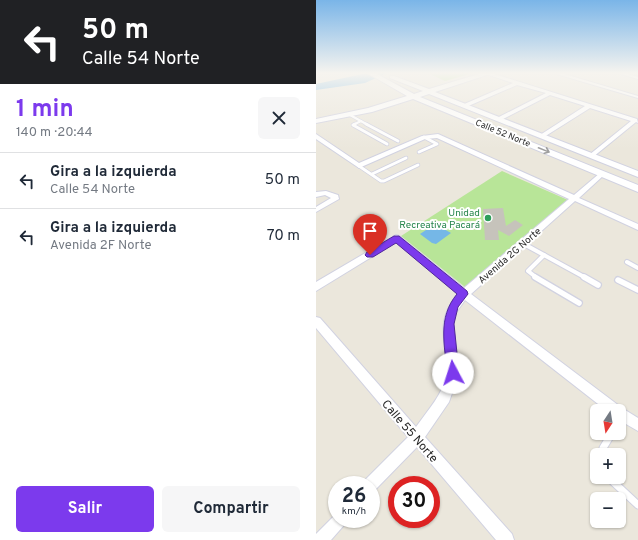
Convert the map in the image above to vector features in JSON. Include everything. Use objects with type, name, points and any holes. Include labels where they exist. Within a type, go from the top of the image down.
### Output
[{"type":"main road","points":[[382,102],[388,98]]},
{"type":"main road","points":[[316,119],[354,111],[396,98]]},
{"type":"main road","points":[[369,110],[400,98]]},
{"type":"main road","name":"Calle 52 Norte","points":[[445,98],[638,174]]},
{"type":"main road","points":[[453,98],[460,104]]},
{"type":"main road","name":"Calle 52 Norte","points":[[420,99],[638,189]]},
{"type":"main road","points":[[316,119],[350,115],[392,106],[412,105],[437,108],[456,114]]},
{"type":"street","points":[[460,104],[477,98]]},
{"type":"street","points":[[499,119],[540,98]]},
{"type":"street","points":[[566,98],[636,121]]},
{"type":"street","points":[[542,136],[589,106]]},
{"type":"street","points":[[591,156],[636,121]]},
{"type":"street","points":[[316,136],[359,166],[424,137],[435,135],[638,227]]},
{"type":"street","name":"Avenida 2G Norte","points":[[379,476],[416,438],[445,398],[453,373],[448,324],[450,314],[454,306],[464,294],[602,174]]},
{"type":"street","points":[[316,195],[327,192],[335,197],[335,199],[316,210]]},
{"type":"street","points":[[316,287],[396,238],[464,294],[606,404]]},
{"type":"street","name":"Calle 55 Norte","points":[[316,321],[506,540]]},
{"type":"street","points":[[626,418],[638,425]]},
{"type":"street","points":[[321,540],[332,528]]},
{"type":"lane","points":[[350,115],[398,141]]},
{"type":"lane","points":[[361,121],[353,125],[387,144]]},
{"type":"lane","points":[[419,152],[437,144],[424,137]]},
{"type":"lane","points":[[372,174],[406,158]]},
{"type":"lane","points":[[359,166],[384,181],[418,165]]},
{"type":"lane","points":[[522,243],[598,285]]},
{"type":"lane","points":[[544,255],[528,271],[533,276],[579,303]]},
{"type":"lane","points":[[627,262],[638,268]]},
{"type":"lane","points":[[618,280],[638,290]]},
{"type":"lane","points":[[616,484],[638,505]]},
{"type":"green space","name":"Unidad Recreativa Pacará","points":[[502,171],[568,200],[465,287],[401,236]]},
{"type":"water","points":[[435,224],[451,233],[436,244],[432,243],[420,234]]},
{"type":"building","points":[[503,208],[506,226],[515,220],[523,225],[509,236],[498,230],[499,240],[485,240],[483,209]]},
{"type":"place","name":"Unidad Recreativa Pacará","points":[[488,218]]},
{"type":"route","points":[[370,255],[396,238],[464,294],[454,306],[450,314],[448,324],[453,373]]}]
